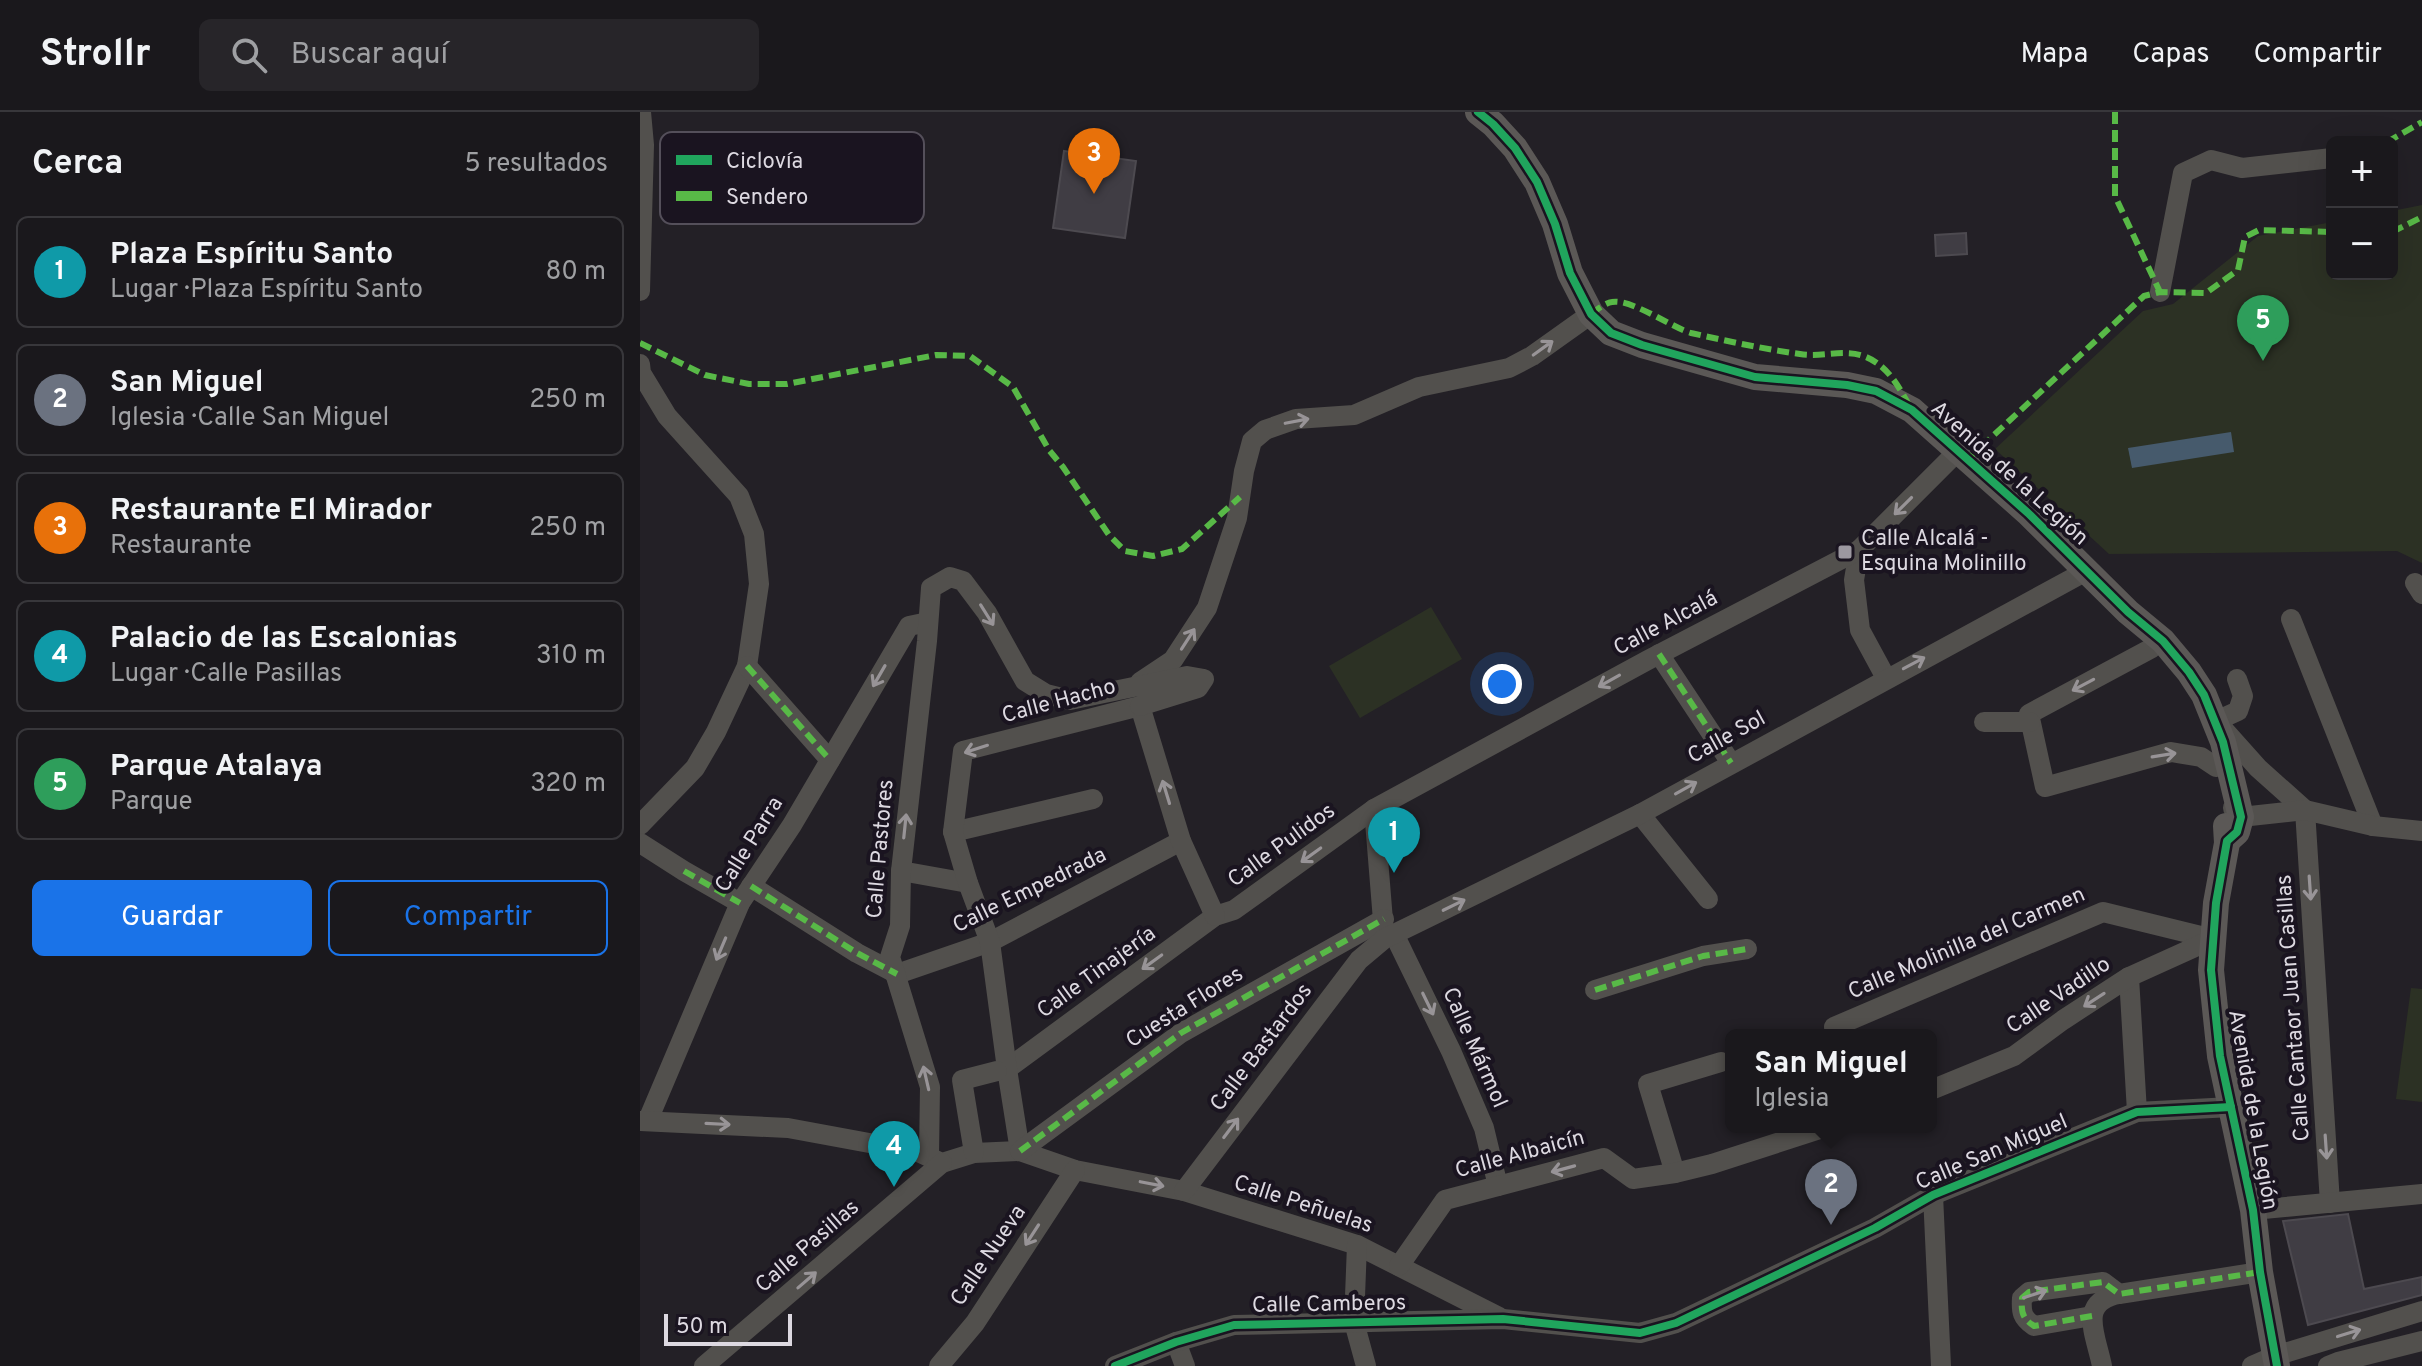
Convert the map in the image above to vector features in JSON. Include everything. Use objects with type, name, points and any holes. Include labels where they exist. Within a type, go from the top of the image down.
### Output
[{"type":"main road","points":[[1478,112],[1515,148],[1537,182],[1555,224],[1570,273],[1591,314]]},
{"type":"main road","name":"Avenida de la Legión","points":[[1591,314],[1611,333],[1642,345],[1755,377],[1847,385],[1876,391],[1912,410],[2088,570],[2128,612],[2163,641],[2189,672],[2216,721],[2231,770],[2241,817],[2237,832],[2227,841]]},
{"type":"main road","name":"Avenida de la Legión","points":[[2128,612],[2176,680],[2194,713],[2216,771],[2223,804],[2227,841],[2216,903],[2211,970],[2220,1056],[2253,1210],[2268,1363]]},
{"type":"street","points":[[640,291],[644,145],[641,112]]},
{"type":"street","points":[[2160,292],[2183,173],[2211,160],[2242,168],[2326,159]]},
{"type":"street","points":[[1135,697],[1173,660],[1207,608],[1237,518],[1252,441],[1265,430],[1296,419],[1354,415],[1419,387],[1509,368],[1532,356],[1591,314]]},
{"type":"street","points":[[640,364],[641,373],[667,416],[739,496],[754,534],[759,584],[747,666],[716,732],[695,768],[640,825]]},
{"type":"street","name":"Calle Alcalá","points":[[1374,809],[1659,654],[1859,550],[1958,451]]},
{"type":"street","points":[[1859,550],[1854,580],[1860,630],[1886,678]]},
{"type":"street","name":"Calle Sol","points":[[1387,931],[1640,814],[2088,570]]},
{"type":"street","name":"Calle Pastores","points":[[936,1160],[930,1087],[890,957],[900,926],[901,871],[931,588],[950,577],[963,581],[987,613],[1025,681],[1046,694],[1070,700],[1135,697]]},
{"type":"street","points":[[2291,619],[2373,826]]},
{"type":"street","name":"Calle Parra","points":[[644,1120],[746,894],[792,825],[909,626],[928,622]]},
{"type":"street","points":[[2152,648],[2029,714],[2045,787],[2171,752],[2201,757],[2216,771]]},
{"type":"street","points":[[1659,654],[1731,763]]},
{"type":"street","points":[[747,666],[830,760]]},
{"type":"street","points":[[2237,679],[2243,696],[2238,711],[2216,721],[2258,768],[2305,810]]},
{"type":"street","name":"Calle Hacho","points":[[1020,1151],[1002,1070],[990,942],[953,832],[963,751],[1135,697],[1181,841],[1215,916]]},
{"type":"street","points":[[1984,722],[2030,722]]},
{"type":"street","name":"Avenida de la Legión","points":[[2216,771],[2226,782],[2235,812],[2241,817]]},
{"type":"street","points":[[953,832],[1093,799]]},
{"type":"street","points":[[1374,809],[1387,931]]},
{"type":"street","name":"Calle Pulidos","points":[[1215,916],[1245,903],[1374,809]]},
{"type":"street","points":[[2241,817],[2305,810],[2373,826],[2422,831]]},
{"type":"street","name":"Calle Cantaor Juan Casillas","points":[[2305,810],[2330,1203]]},
{"type":"street","points":[[1640,814],[1708,899]]},
{"type":"street","name":"Calle Empedrada","points":[[897,974],[990,942],[1181,841]]},
{"type":"street","points":[[640,843],[684,871],[746,894],[897,974]]},
{"type":"street","points":[[901,871],[968,883]]},
{"type":"street","name":"Calle Molinilla del Carmen","points":[[1834,1027],[2103,912],[2213,939]]},
{"type":"street","name":"Calle Tinajería","points":[[974,1153],[962,1080],[1002,1070],[1215,916]]},
{"type":"street","name":"Cuesta Flores","points":[[1020,1151],[1181,1033],[1387,931]]},
{"type":"street","name":"Calle Mármol","points":[[1387,931],[1451,1051],[1484,1128],[1498,1186]]},
{"type":"street","name":"Calle Bastardos","points":[[1184,1191],[1359,960],[1387,931]]},
{"type":"street","name":"Calle Vadillo","points":[[1937,1088],[2014,1056],[2129,977],[2213,939]]},
{"type":"street","points":[[1595,990],[1703,956],[1747,949]]},
{"type":"street","points":[[2129,977],[2137,1112]]},
{"type":"street","points":[[1721,1062],[1648,1084],[1675,1173],[1712,1164],[1795,1133]]},
{"type":"street","name":"Calle San Miguel","points":[[1503,1319],[1640,1333],[1676,1323],[1875,1228],[1933,1195],[2137,1112],[2231,1107]]},
{"type":"street","points":[[644,1120],[788,1128],[918,1152],[936,1160],[974,1153],[1020,1151]]},
{"type":"street","name":"Calle Peñuelas","points":[[1020,1151],[1075,1170],[1184,1191],[1357,1245],[1503,1319]]},
{"type":"street","name":"Calle Albaicín","points":[[1399,1266],[1445,1200],[1604,1158],[1633,1179],[1675,1173]]},
{"type":"street","name":"Calle Pasillas","points":[[704,1366],[936,1160]]},
{"type":"street","name":"Calle Nueva","points":[[939,1366],[975,1323],[1075,1170]]},
{"type":"street","points":[[2253,1210],[2422,1194]]},
{"type":"street","points":[[1933,1195],[1941,1366]]},
{"type":"street","points":[[1357,1245],[1354,1322],[1366,1366]]},
{"type":"street","points":[[2102,1366],[2092,1316],[2095,1304],[2104,1297],[2260,1272]]},
{"type":"street","points":[[2092,1316],[2034,1326],[2025,1320],[2021,1311],[2022,1298],[2029,1292],[2103,1282],[2119,1294]]},
{"type":"street","points":[[2268,1363],[2422,1311]]},
{"type":"street","name":"Calle Camberos","points":[[1115,1366],[1176,1342],[1234,1325],[1503,1319]]},
{"type":"street","points":[[2328,1366],[2422,1341]]},
{"type":"street","points":[[1176,1342],[1185,1366]]},
{"type":"green space","points":[[2422,205],[2422,563],[2397,551],[2109,554],[1995,449],[2143,311],[2173,304],[2258,236],[2326,223],[2326,280],[2398,280],[2398,210]]},
{"type":"green space","points":[[1431,607],[1462,659],[1360,718],[1329,666]]},
{"type":"green space","points":[[2411,988],[2422,989],[2422,1102],[2396,1099]]},
{"type":"water","points":[[2231,432],[2234,452],[2132,468],[2128,448]]},
{"type":"building","points":[[1064,151],[1136,161],[1125,238],[1053,228]]},
{"type":"building","points":[[1966,233],[1967,254],[1936,256],[1935,235]]},
{"type":"building","points":[[2348,1214],[2364,1289],[2422,1277],[2422,1295],[2308,1325],[2283,1221]]},
{"type":"marked path","points":[[2115,112],[2115,196],[2160,292]]},
{"type":"marked path","points":[[2398,136],[2422,122]]},
{"type":"marked path","points":[[2398,229],[2422,217]]},
{"type":"marked path","points":[[1968,459],[2144,296],[2160,292],[2206,293],[2238,270],[2245,237],[2259,230],[2326,232]]},
{"type":"marked path","points":[[1591,314],[1607,304],[1620,302],[1691,333],[1800,354],[1858,354],[1874,361],[1887,372],[1910,407]]},
{"type":"marked path","points":[[640,343],[705,375],[749,384],[787,384],[936,355],[970,356],[1013,387],[1049,450],[1109,535],[1125,551],[1153,556],[1182,549],[1240,497]]},
{"type":"marked path","points":[[1659,654],[1731,763]]},
{"type":"marked path","points":[[747,666],[830,760]]},
{"type":"marked path","points":[[684,871],[740,903]]},
{"type":"marked path","points":[[751,886],[857,953],[897,974]]},
{"type":"marked path","points":[[1020,1151],[1181,1033],[1384,919]]},
{"type":"marked path","points":[[1595,990],[1703,956],[1747,949]]},
{"type":"marked path","points":[[2092,1316],[2034,1326],[2023,1314],[2022,1298],[2029,1292],[2103,1282],[2119,1294],[2260,1272]]},
{"type":"cycle path","points":[[1478,112],[1515,148],[1537,182],[1555,224],[1570,273],[1591,314],[1611,333],[1642,345],[1755,377],[1847,385],[1876,391],[1912,410],[2028,513],[2128,612],[2163,641],[2204,695],[2223,742],[2241,817],[2237,832],[2227,841],[2216,903],[2211,970],[2220,1056],[2253,1210],[2260,1272],[2277,1366]]},
{"type":"cycle path","points":[[1115,1366],[1176,1342],[1234,1325],[1503,1319],[1640,1333],[1676,1323],[1875,1228],[1933,1195],[2137,1112],[2231,1107]]},
{"type":"place","name":"Restaurante El Mirador","points":[[1094,194]]},
{"type":"place","name":"Parque Atalaya","points":[[2263,361]]},
{"type":"place","name":"Calle Alcalá - Esquina Molinillo","points":[[1845,552]]},
{"type":"place","name":"Plaza Espíritu Santo","points":[[1394,873]]},
{"type":"place","name":"Palacio de las Escalonias","points":[[894,1187]]},
{"type":"place","name":"San Miguel","points":[[1831,1225]]}]
